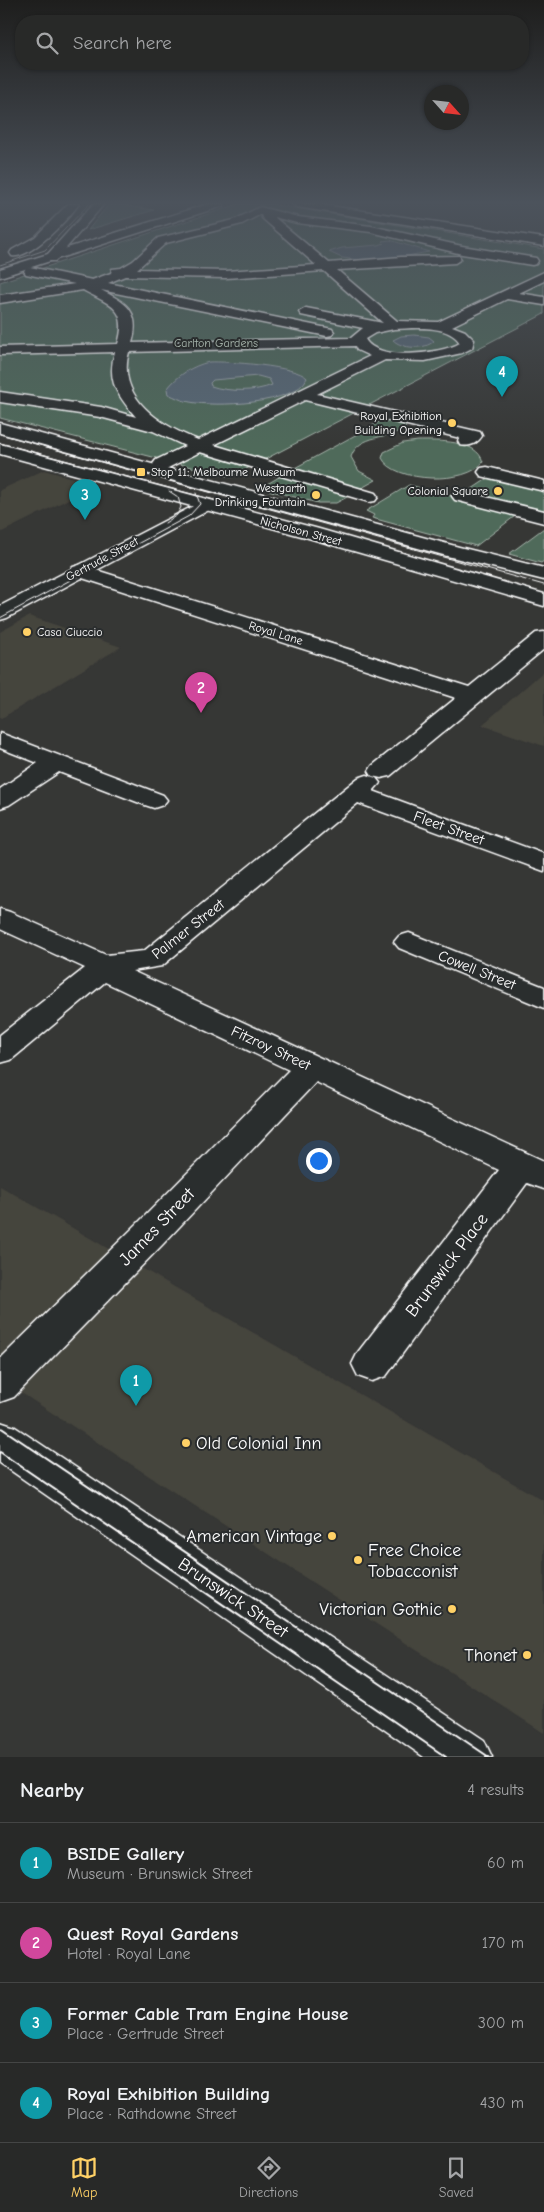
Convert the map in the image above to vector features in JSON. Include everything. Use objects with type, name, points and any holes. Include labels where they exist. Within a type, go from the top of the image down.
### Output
[{"type":"street","points":[[0,299],[54,286]]},
{"type":"street","points":[[101,286],[126,312],[129,321],[128,332],[119,358],[119,380],[134,405],[158,427]]},
{"type":"street","points":[[130,286],[358,340],[371,352],[384,355],[418,358],[450,354],[461,350],[467,345],[467,340],[462,335],[439,327],[387,326],[294,310]]},
{"type":"street","points":[[178,286],[188,288]]},
{"type":"street","points":[[347,286],[387,326]]},
{"type":"street","points":[[439,327],[524,286]]},
{"type":"street","points":[[506,295],[544,302]]},
{"type":"street","points":[[0,351],[358,340],[369,330],[387,326]]},
{"type":"street","points":[[461,350],[480,354]]},
{"type":"street","points":[[162,464],[384,355]]},
{"type":"street","points":[[303,395],[474,436],[466,440]]},
{"type":"street","points":[[0,397],[101,412],[158,427],[200,446],[284,473],[369,497]]},
{"type":"street","name":"Nicholson Street","points":[[0,428],[454,552],[544,574]]},
{"type":"street","name":"Nicholson Street","points":[[0,449],[544,600]]},
{"type":"street","points":[[487,472],[544,486]]},
{"type":"street","name":"Gertrude Street","points":[[0,614],[205,505],[228,490]]},
{"type":"street","points":[[461,496],[544,517]]},
{"type":"street","name":"Royal Lane","points":[[80,571],[473,696]]},
{"type":"street","name":"Palmer Street","points":[[149,974],[368,782],[544,638]]},
{"type":"street","points":[[0,740],[154,800]]},
{"type":"street","points":[[0,800],[57,762]]},
{"type":"street","name":"Fleet Street","points":[[368,782],[544,863]]},
{"type":"street","name":"Fitzroy Street","points":[[0,918],[103,965],[114,974],[149,974],[311,1067],[533,1171]]},
{"type":"street","name":"Cowell Street","points":[[409,942],[544,998]]},
{"type":"street","points":[[0,1052],[94,976],[103,965]]},
{"type":"street","name":"James Street","points":[[0,1385],[150,1234],[311,1067]]},
{"type":"street","name":"Brunswick Place","points":[[372,1364],[533,1171]]},
{"type":"street","name":"Brunswick Street","points":[[0,1440],[467,1757]]},
{"type":"shaded area","points":[[44,470],[97,485],[0,533],[0,490]]},
{"type":"shaded area","points":[[29,616],[121,647],[0,719],[0,632]]},
{"type":"shaded area","points":[[544,671],[544,746],[482,725]]},
{"type":"shaded area","points":[[0,1186],[544,1501],[544,1733],[0,1379]]},
{"type":"green space","name":"Carlton Gardens","points":[[0,286],[544,286],[544,314],[231,477],[0,418]]},
{"type":"green space","points":[[383,420],[404,424],[406,427],[392,434],[368,440],[355,449],[351,457],[359,471],[376,480],[358,490],[291,470]]},
{"type":"green space","points":[[418,441],[465,445],[479,454],[483,462],[475,469],[463,475],[431,478],[401,472],[389,466],[382,458],[384,452],[403,443]]},
{"type":"green space","points":[[281,476],[349,496],[336,503],[318,503],[260,488]]},
{"type":"green space","points":[[490,477],[544,490],[544,515],[463,495]]},
{"type":"green space","points":[[409,485],[519,513],[476,546],[372,518],[374,515],[366,511]]},
{"type":"green space","points":[[544,528],[544,561],[541,563],[509,554]]},
{"type":"water","points":[[401,336],[429,337],[434,341],[425,346],[408,347],[393,340]]},
{"type":"water","points":[[209,362],[245,363],[276,367],[290,370],[307,378],[300,387],[287,394],[253,402],[201,404],[184,401],[168,394],[167,389],[176,379]],"holes":[[[258,376],[269,379],[272,385],[250,390],[225,389],[211,386],[210,383],[213,380]]]},
{"type":"tram line","points":[[0,434],[544,585]]},
{"type":"tram line","points":[[0,443],[197,495]]},
{"type":"tram line","points":[[165,523],[177,515],[181,507],[178,497],[169,491]]},
{"type":"tram line","points":[[0,618],[189,516],[200,504],[197,495]]},
{"type":"tram line","points":[[197,495],[252,510]]},
{"type":"tram line","points":[[0,1427],[489,1757]]},
{"type":"tram line","points":[[0,1452],[446,1757]]},
{"type":"place","name":"Royal Exhibition Building","points":[[502,397]]},
{"type":"place","name":"Royal Exhibition Building Opening","points":[[452,423]]},
{"type":"place","name":"Stop 11: Melbourne Museum","points":[[141,472]]},
{"type":"place","name":"Colonial Square","points":[[498,491]]},
{"type":"place","name":"Westgarth Drinking Fountain","points":[[316,495]]},
{"type":"place","name":"Former Cable Tram Engine House","points":[[85,520]]},
{"type":"place","name":"Casa Ciuccio","points":[[27,632]]},
{"type":"place","name":"Quest Royal Gardens","points":[[201,713]]},
{"type":"place","name":"BSIDE Gallery","points":[[136,1406]]},
{"type":"place","name":"Old Colonial Inn","points":[[186,1443]]},
{"type":"place","name":"American Vintage","points":[[332,1536]]},
{"type":"place","name":"Free Choice Tobacconist","points":[[358,1560]]},
{"type":"place","name":"Victorian Gothic","points":[[452,1609]]},
{"type":"place","name":"Thonet","points":[[527,1655]]}]
